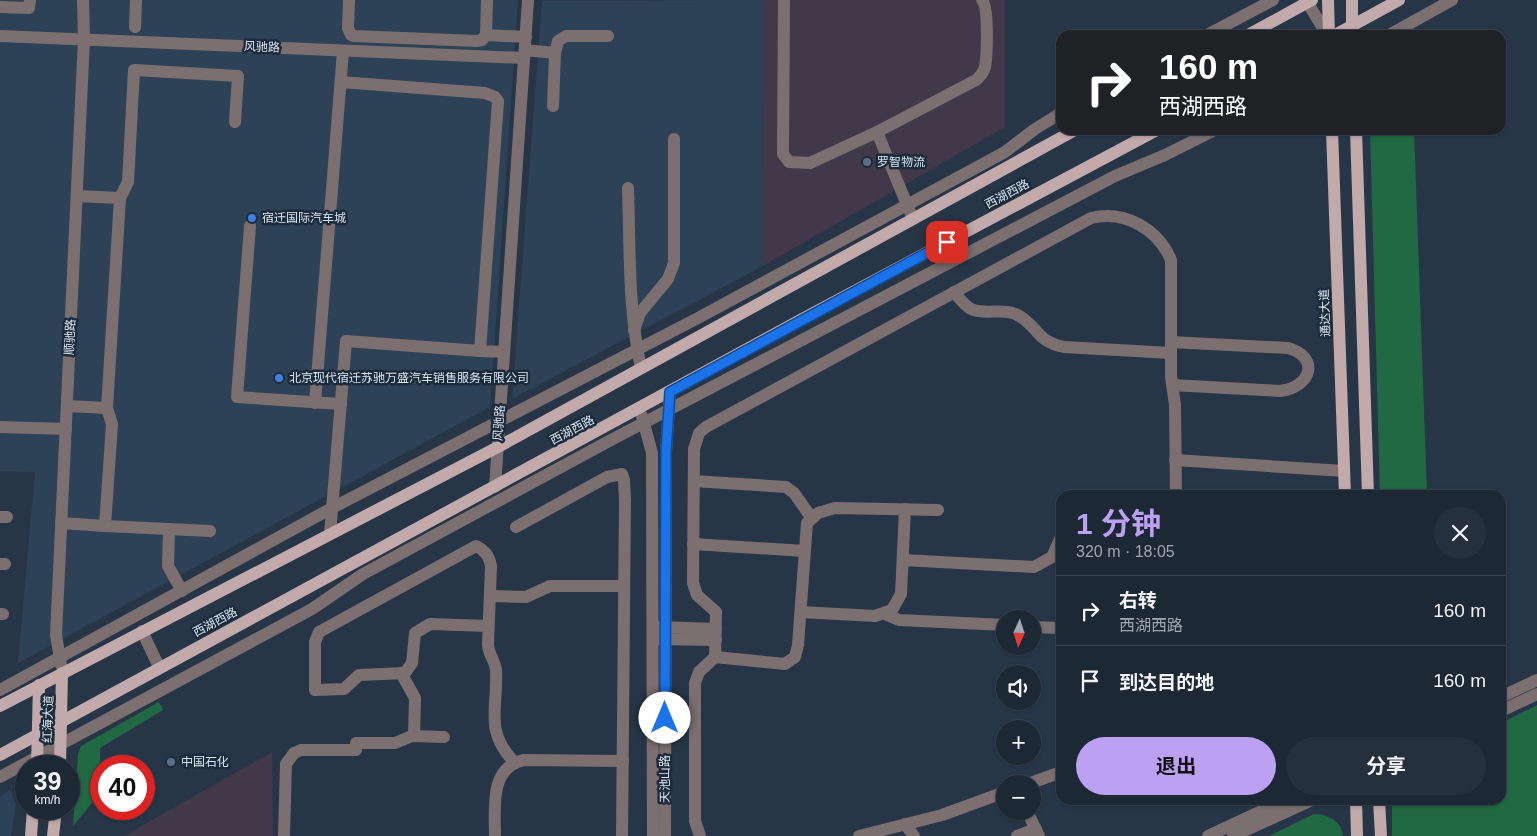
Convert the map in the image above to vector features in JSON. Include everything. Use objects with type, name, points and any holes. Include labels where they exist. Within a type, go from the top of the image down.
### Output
[{"type":"main road","points":[[1328,0],[1328,30]]},
{"type":"main road","points":[[1352,0],[1352,30]]},
{"type":"main road","points":[[1352,30],[1399,0]]},
{"type":"main road","points":[[1257,30],[1308,1]]},
{"type":"main road","name":"西湖西路","points":[[0,706],[498,447],[1066,135]]},
{"type":"main road","name":"西湖西路","points":[[0,755],[62,723],[159,667],[1148,135]]},
{"type":"main road","name":"通达大道","points":[[1332,135],[1345,490]]},
{"type":"main road","points":[[1356,135],[1368,490]]},
{"type":"main road","name":"红海大道","points":[[60,755],[62,673]]},
{"type":"main road","name":"红海大道","points":[[37,755],[39,685]]},
{"type":"main road","points":[[1356,805],[1358,836]]},
{"type":"main road","points":[[1379,805],[1380,836]]},
{"type":"main road","points":[[31,836],[33,820]]},
{"type":"main road","points":[[53,836],[55,820]]},
{"type":"street","points":[[0,7],[29,8],[30,0]]},
{"type":"street","name":"顺驰路","points":[[62,673],[56,635],[84,39],[83,0]]},
{"type":"street","points":[[134,27],[136,0]]},
{"type":"street","points":[[350,0],[348,28],[350,35],[476,41],[482,40],[486,35],[487,0]]},
{"type":"street","name":"风驰路","points":[[495,487],[528,0]]},
{"type":"street","points":[[784,0],[782,154],[789,162],[810,163],[877,132],[976,80],[982,74],[986,57],[986,10],[982,0]]},
{"type":"street","points":[[1216,30],[1273,0]]},
{"type":"street","points":[[1398,30],[1452,0]]},
{"type":"street","points":[[1308,1],[1325,30]]},
{"type":"street","points":[[486,35],[526,37]]},
{"type":"street","name":"风驰路","points":[[0,36],[343,51],[524,54]]},
{"type":"street","points":[[553,106],[558,41],[566,36],[608,36]]},
{"type":"street","points":[[316,403],[343,51]]},
{"type":"street","points":[[524,54],[556,53]]},
{"type":"street","points":[[105,526],[112,424],[108,408],[120,198],[128,182],[134,70],[238,76],[236,122]]},
{"type":"street","points":[[341,82],[484,93],[496,97],[499,107],[480,351]]},
{"type":"street","points":[[0,690],[332,508],[636,350],[1005,152],[1035,129],[1056,116]]},
{"type":"street","points":[[877,132],[912,219]]},
{"type":"street","points":[[46,755],[60,744],[312,609],[363,574],[645,423],[1115,176],[1204,135]]},
{"type":"street","points":[[634,330],[640,313],[668,279],[674,263],[674,139]]},
{"type":"street","points":[[628,188],[634,330],[636,350],[641,368]]},
{"type":"street","points":[[77,196],[120,198]]},
{"type":"street","points":[[700,836],[695,821],[695,683],[699,672],[715,657],[716,635],[716,612],[702,602],[694,589],[696,440],[699,433],[706,427],[1091,218],[1110,215],[1126,218],[1154,235],[1164,245],[1171,260],[1171,347],[1176,490]]},
{"type":"street","points":[[490,216],[513,218]]},
{"type":"street","points":[[250,226],[237,397],[341,404]]},
{"type":"street","points":[[954,292],[969,308],[978,311],[1002,310],[1020,317],[1049,344],[1064,347],[1288,348],[1301,352],[1306,360],[1308,375],[1301,385],[1292,390],[1280,391],[1172,385]]},
{"type":"street","points":[[330,534],[346,341],[504,352]]},
{"type":"street","name":"天池山路","points":[[653,836],[659,633],[670,392]]},
{"type":"street","points":[[67,406],[108,408]]},
{"type":"street","name":"天池山路","points":[[639,409],[645,423],[652,453],[665,836]]},
{"type":"street","points":[[0,427],[66,429]]},
{"type":"street","points":[[1175,460],[1344,471]]},
{"type":"street","points":[[516,527],[608,476],[622,474],[625,500],[622,836]]},
{"type":"street","points":[[694,481],[786,487],[798,497],[811,518]]},
{"type":"street","points":[[715,657],[785,664],[790,662],[798,652],[807,523],[811,518],[835,508],[938,510]]},
{"type":"street","points":[[801,612],[875,616],[885,614],[898,603],[901,594],[905,509]]},
{"type":"street","points":[[61,523],[210,531]]},
{"type":"street","points":[[169,529],[168,566],[182,591]]},
{"type":"street","points":[[694,544],[805,551]]},
{"type":"street","points":[[488,626],[430,624],[414,633],[414,655],[410,670],[400,673],[358,675],[344,689],[314,690],[315,642],[319,632],[476,546],[489,556],[491,566],[488,652],[496,668],[495,731],[502,749],[514,762]]},
{"type":"street","points":[[903,560],[1034,567],[1052,558],[1056,549]]},
{"type":"street","points":[[490,596],[526,597],[550,586],[624,586]]},
{"type":"street","points":[[885,614],[899,620],[996,625]]},
{"type":"street","points":[[1041,627],[1056,628]]},
{"type":"street","points":[[142,632],[159,667]]},
{"type":"street","points":[[659,633],[716,635]]},
{"type":"street","points":[[400,673],[415,698],[414,736]]},
{"type":"street","points":[[1506,695],[1537,680]]},
{"type":"street","points":[[1506,709],[1537,694]]},
{"type":"street","points":[[284,836],[286,764],[294,753],[301,750],[356,750],[356,743],[395,743],[414,736],[444,736]]},
{"type":"street","points":[[495,836],[495,793],[502,775],[514,762],[524,760],[623,761]]},
{"type":"street","points":[[0,777],[15,771]]},
{"type":"street","points":[[1041,779],[1056,774]]},
{"type":"street","points":[[859,836],[942,815],[996,795]]},
{"type":"street","points":[[1208,836],[1274,805]]},
{"type":"street","points":[[1233,836],[1301,805]]},
{"type":"street","points":[[1017,836],[1037,833],[1031,820]]},
{"type":"street","points":[[905,824],[914,836]]},
{"type":"shaded area","name":"宿迁国际汽车城","points":[[0,0],[518,0],[490,407],[18,663],[35,472],[0,471]]},
{"type":"shaded area","points":[[764,0],[761,267],[512,399],[542,1]]},
{"type":"shaded area","points":[[764,0],[1005,0],[1005,127],[761,267]]},
{"type":"shaded area","points":[[272,752],[273,836],[124,836]]},
{"type":"shaded area","points":[[10,790],[15,802],[11,836],[0,836],[0,796]]},
{"type":"green space","points":[[1370,135],[1414,135],[1427,490],[1380,490]]},
{"type":"green space","points":[[159,702],[163,710],[100,748],[100,755],[90,755],[90,805],[80,818],[80,755],[78,755],[81,746]]},
{"type":"green space","points":[[1537,705],[1537,836],[1392,836],[1392,805],[1506,805],[1506,720]]},
{"type":"green space","points":[[1314,814],[1333,819],[1337,822],[1343,836],[1269,836]]},
{"type":"place","name":"罗智物流","points":[[867,162]]},
{"type":"place","name":"宿迁国际汽车城","points":[[252,218]]},
{"type":"place","name":"北京现代宿迁苏驰万盛汽车销售服务有限公司","points":[[279,378]]},
{"type":"place","name":"中国石化","points":[[171,762]]},
{"type":"route","points":[[665,718],[666,452],[670,392],[947,242]]}]
